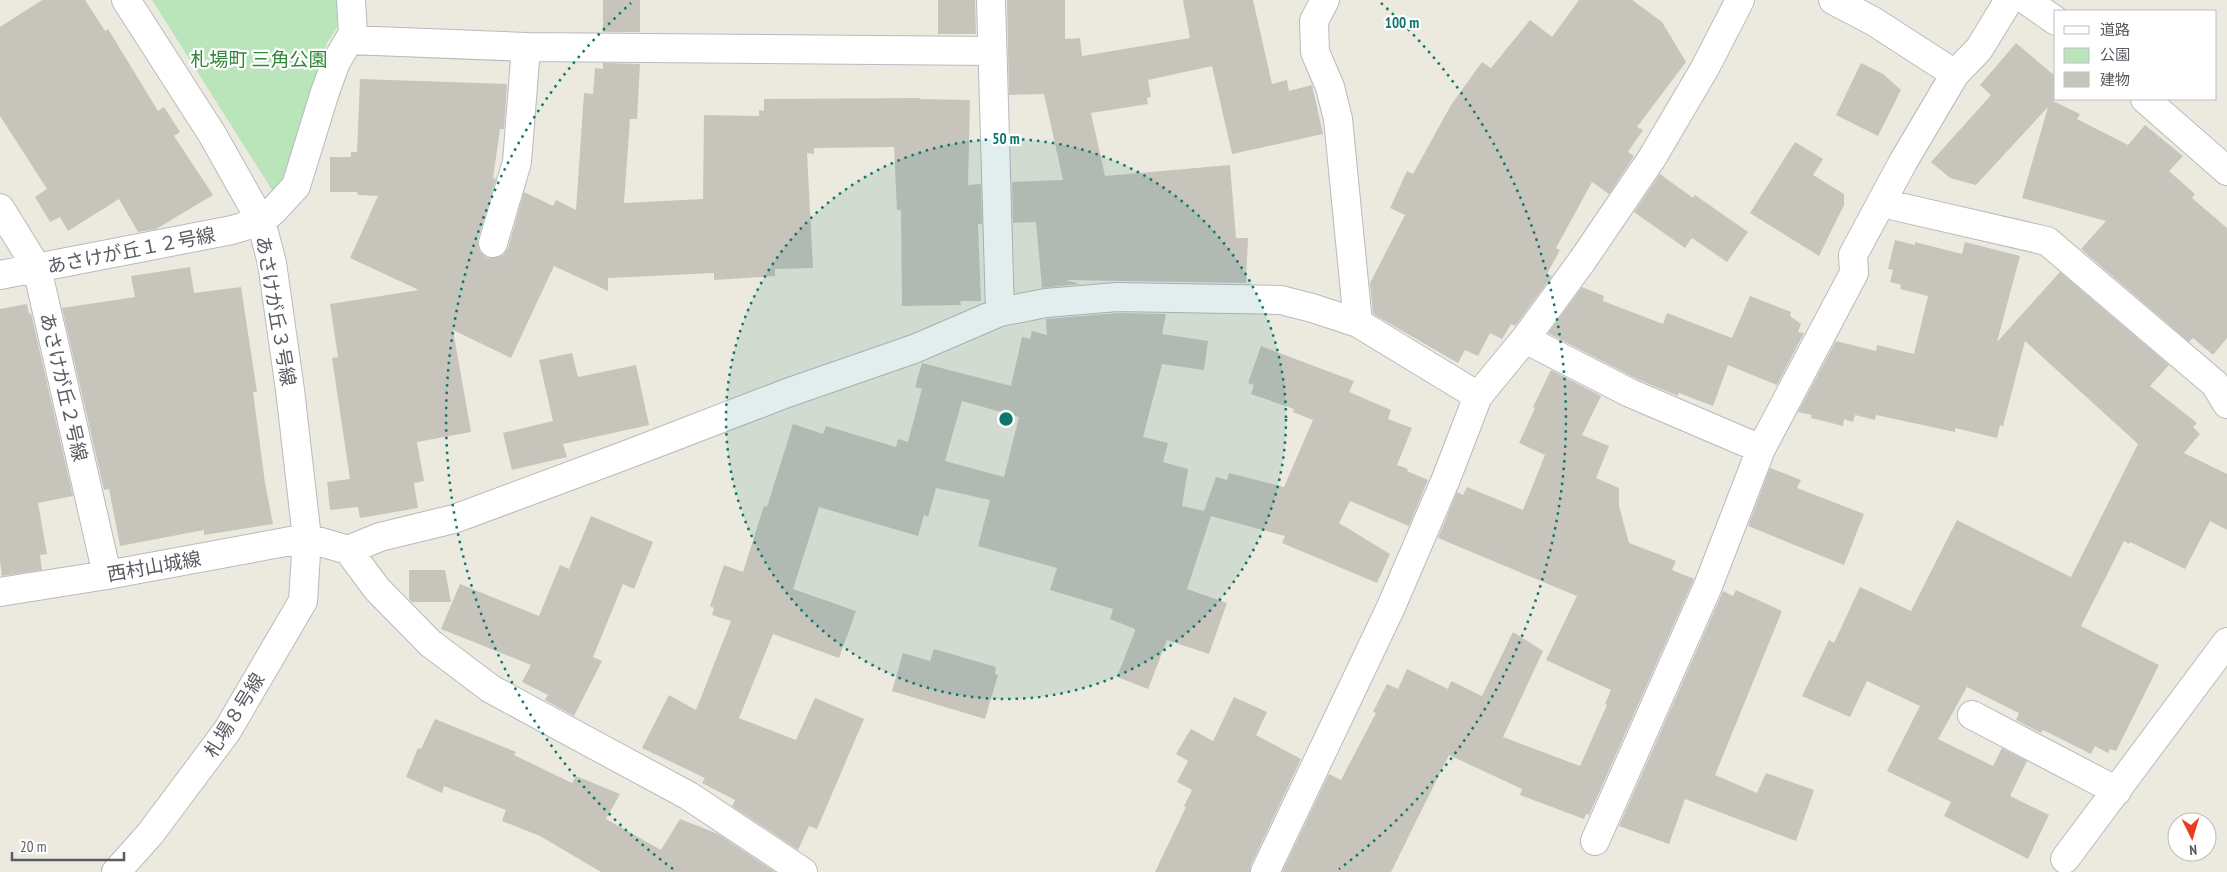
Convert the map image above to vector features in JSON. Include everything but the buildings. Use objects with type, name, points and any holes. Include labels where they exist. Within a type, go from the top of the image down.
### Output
[{"type":"street","name":"あさけが丘３号線","points":[[126,0],[212,134],[260,221],[272,263],[290,390],[307,538]]},
{"type":"street","points":[[260,221],[274,210],[296,186],[336,62],[353,32],[351,0]]},
{"type":"street","points":[[991,0],[1000,312]]},
{"type":"street","points":[[1325,0],[1314,21],[1316,52],[1330,87],[1338,119],[1358,323]]},
{"type":"street","points":[[1265,872],[1391,607],[1446,479],[1478,396],[1525,340],[1582,261],[1652,158],[1705,68],[1740,0]]},
{"type":"street","points":[[1833,0],[1873,21],[1956,74]]},
{"type":"street","points":[[1595,841],[1708,586],[1761,449],[1854,273],[1853,255],[1903,162],[1956,74],[1979,49],[2009,0]]},
{"type":"street","points":[[2026,0],[2054,20]]},
{"type":"street","points":[[350,40],[526,47],[992,52]]},
{"type":"street","points":[[493,243],[517,162],[526,47]]},
{"type":"street","points":[[2146,100],[2227,170]]},
{"type":"street","points":[[1882,203],[2047,241],[2215,384],[2227,404]]},
{"type":"street","name":"あさけが丘２号線","points":[[0,208],[36,268],[107,575]]},
{"type":"street","name":"あさけが丘１２号線","points":[[0,275],[232,230],[260,221]]},
{"type":"street","points":[[348,550],[380,537],[463,515],[787,394],[914,349],[1000,312],[1046,303],[1117,297],[1281,300],[1358,323],[1478,396]]},
{"type":"street","points":[[1525,340],[1630,393],[1761,449]]},
{"type":"street","points":[[307,538],[348,550],[377,589],[430,643],[491,688],[689,796],[802,872]]},
{"type":"street","name":"西村山城線","points":[[0,592],[107,575],[307,538]]},
{"type":"street","name":"札場８号線","points":[[116,872],[162,818],[227,731],[303,601],[307,538]]},
{"type":"street","points":[[2065,859],[2227,642]]},
{"type":"street","points":[[1972,715],[2117,791]]},
{"type":"green space","name":"札場町 三角公園","points":[[152,0],[339,0],[340,23],[327,43],[282,184],[272,190]]}]
